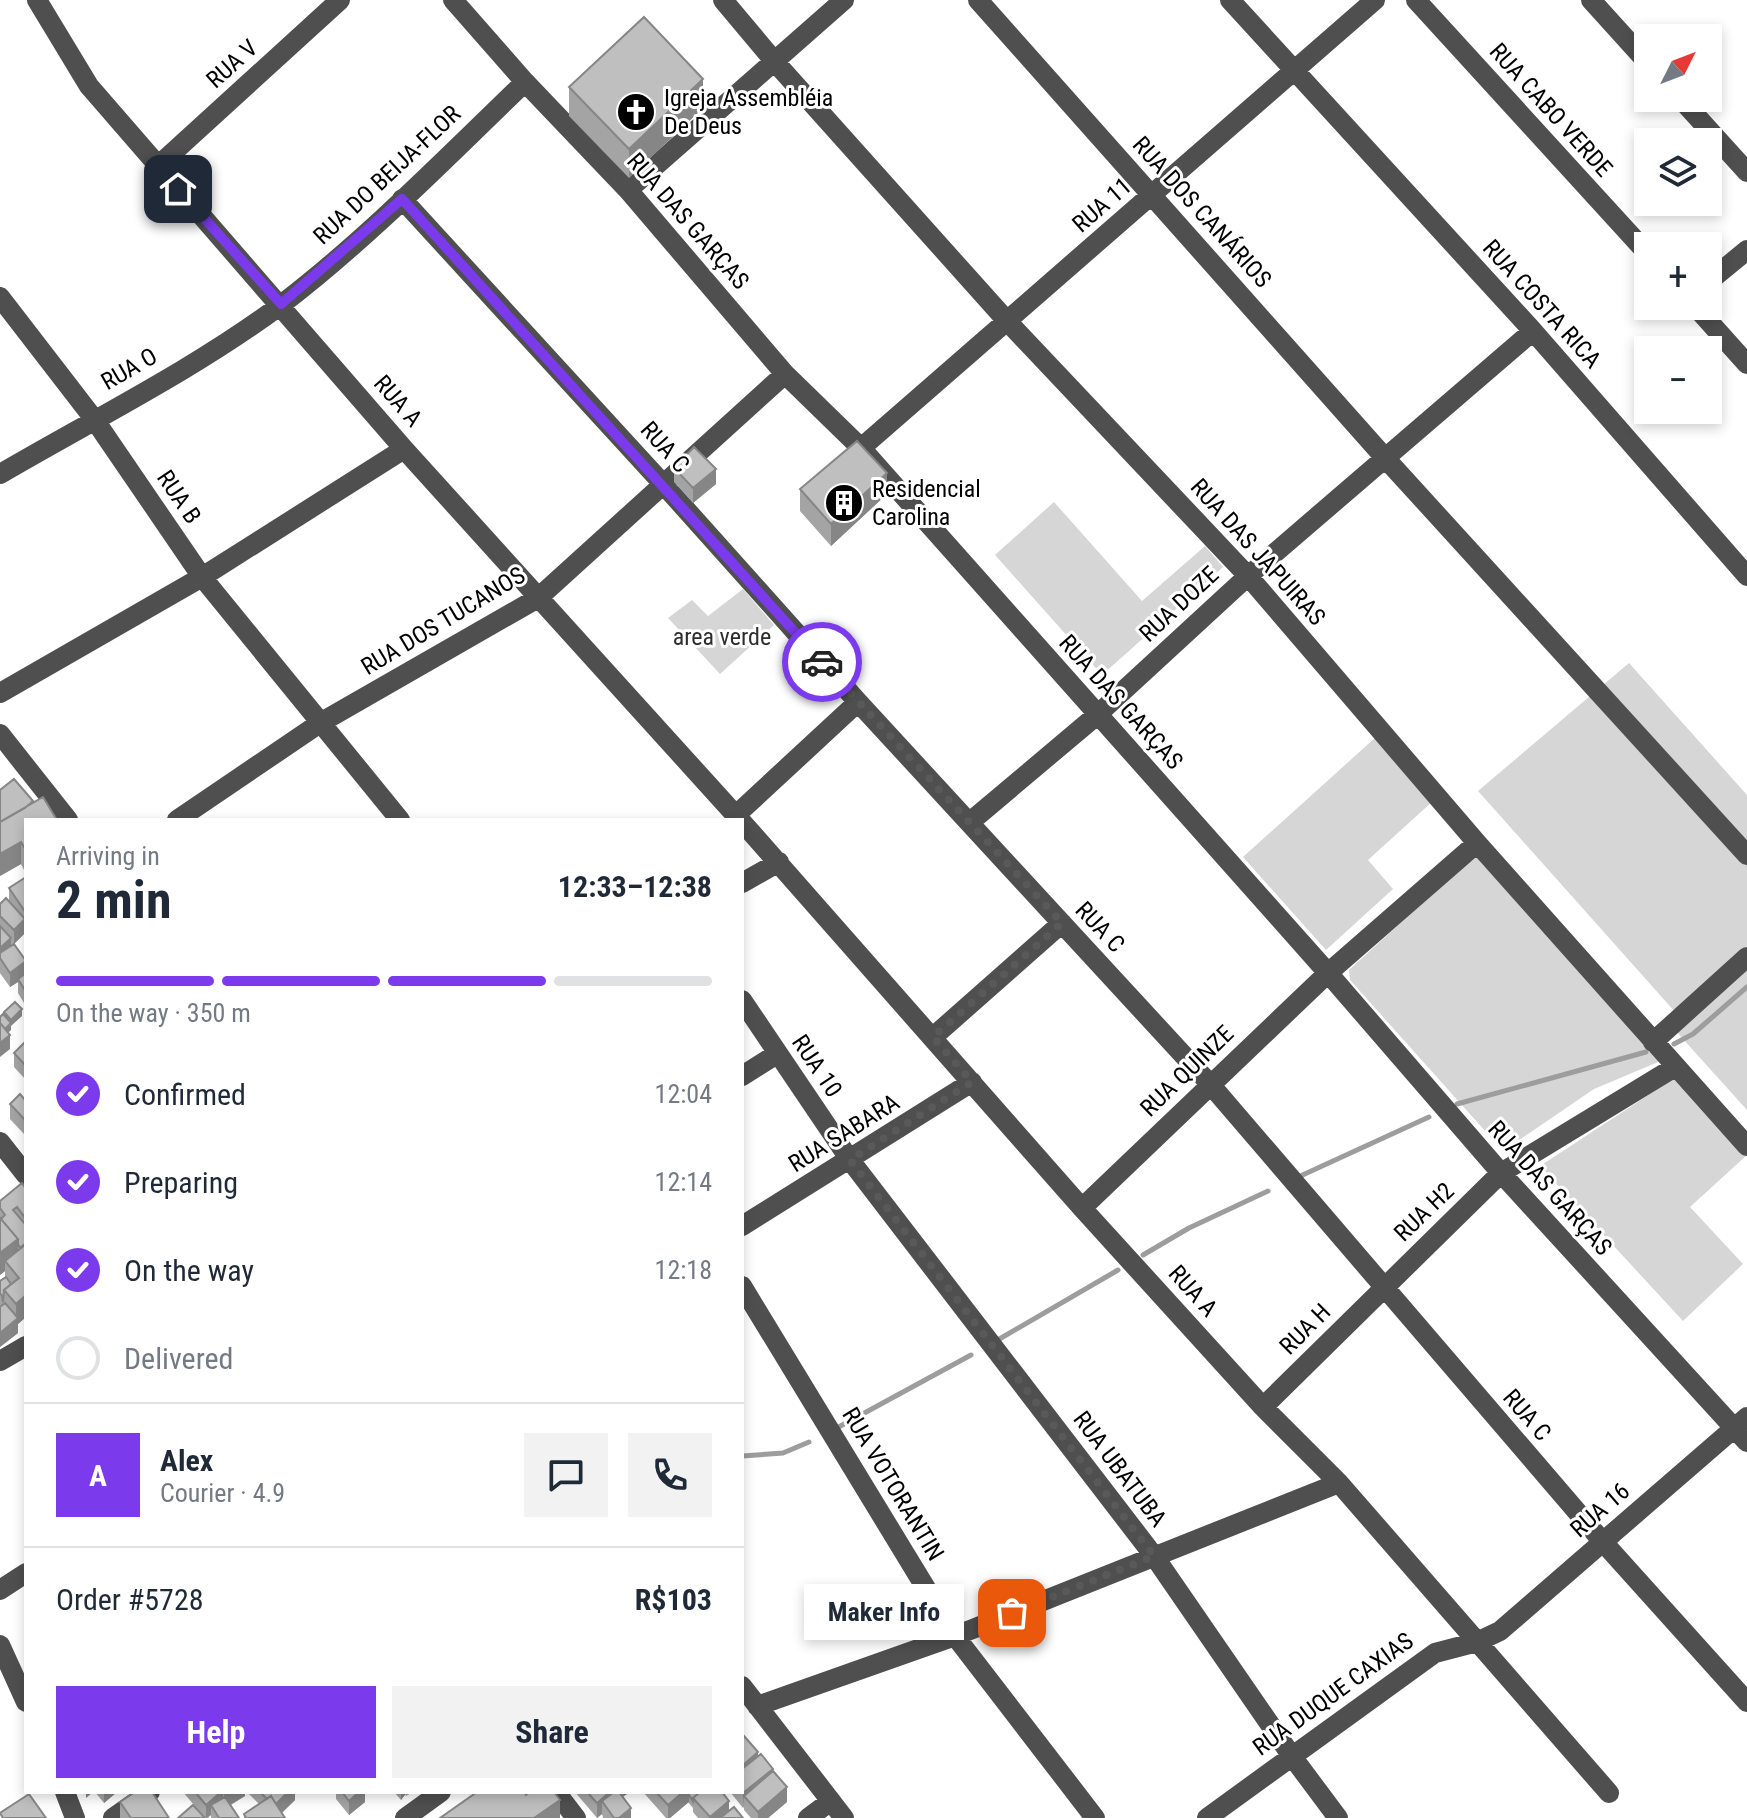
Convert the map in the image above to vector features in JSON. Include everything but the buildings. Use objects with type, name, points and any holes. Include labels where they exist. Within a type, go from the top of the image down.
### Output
[{"type":"street","name":"RUA V","points":[[158,166],[340,0]]},
{"type":"street","name":"RUA DAS GARÇAS","points":[[453,0],[525,82],[628,190],[785,374],[861,448],[1328,973],[1501,1173],[1743,1429]]},
{"type":"street","name":"RUA DAS JAPUIRAS","points":[[723,0],[1007,321],[1248,576],[1477,843],[1747,1146]]},
{"type":"street","points":[[628,190],[844,0]]},
{"type":"street","name":"RUA DOS CANÁRIOS","points":[[978,0],[1386,459],[1747,855]]},
{"type":"street","name":"RUA COSTA RICA","points":[[1230,0],[1533,331],[1747,576]]},
{"type":"street","name":"RUA 11","points":[[861,448],[1293,71],[1352,7],[1375,0]]},
{"type":"street","name":"RUA CABO VERDE","points":[[1416,0],[1634,239]]},
{"type":"street","points":[[1591,0],[1634,48]]},
{"type":"street","name":"RUA A","points":[[47,4],[89,86],[404,449],[738,818]]},
{"type":"street","name":"RUA DO BEIJA-FLOR","points":[[281,304],[402,199],[525,82]]},
{"type":"street","points":[[1693,112],[1747,172]]},
{"type":"street","name":"RUA C","points":[[402,199],[1210,1084],[1383,1289],[1747,1702]]},
{"type":"street","points":[[1722,271],[1747,250]]},
{"type":"street","name":"RUA B","points":[[0,297],[94,419],[202,577],[320,723]]},
{"type":"street","name":"RUA O","points":[[0,474],[200,358],[281,304]]},
{"type":"street","points":[[1708,320],[1747,364]]},
{"type":"street","name":"RUA DOZE","points":[[970,822],[1097,715],[1248,576],[1533,331]]},
{"type":"street","name":"RUA DOS TUCANOS","points":[[180,818],[320,723],[538,598],[785,374]]},
{"type":"street","points":[[0,693],[202,577],[404,449]]},
{"type":"street","points":[[740,818],[858,702]]},
{"type":"street","points":[[320,723],[398,818]]},
{"type":"street","points":[[0,734],[66,818]]},
{"type":"street","name":"RUA A","points":[[744,824],[1082,1208],[1263,1407],[1339,1483],[1609,1793]]},
{"type":"street","name":"RUA QUINZE","points":[[1082,1208],[1328,973],[1477,843]]},
{"type":"street","points":[[744,882],[779,862]]},
{"type":"street","points":[[933,1037],[1062,923]]},
{"type":"street","points":[[1653,1042],[1747,957]]},
{"type":"street","name":"RUA 10","points":[[744,1003],[850,1160]]},
{"type":"street","points":[[744,1075],[777,1054]]},
{"type":"street","name":"RUA H2","points":[[1383,1289],[1501,1173],[1675,1067]]},
{"type":"street","name":"RUA SABARA","points":[[744,1225],[972,1082]]},
{"type":"street","points":[[0,1142],[23,1183]]},
{"type":"street","name":"RUA UBATUBA","points":[[850,1160],[1154,1556],[1338,1818]]},
{"type":"street","name":"RUA VOTORANTIN","points":[[744,1289],[955,1636],[1095,1818]]},
{"type":"street","name":"RUA H","points":[[1263,1407],[1383,1289]]},
{"type":"street","points":[[0,1361],[24,1347]]},
{"type":"street","name":"RUA 16","points":[[1500,1631],[1603,1542],[1743,1429]]},
{"type":"street","points":[[757,1706],[955,1636],[1339,1483]]},
{"type":"street","points":[[0,1590],[24,1574]]},
{"type":"street","name":"RUA DUQUE CAXIAS","points":[[1207,1818],[1435,1653],[1477,1642],[1500,1631]]},
{"type":"street","points":[[0,1645],[24,1698]]},
{"type":"street","points":[[744,1689],[837,1810],[808,1818]]},
{"type":"street","points":[[66,1794],[75,1818]]},
{"type":"street","points":[[113,1818],[147,1794]]},
{"type":"street","points":[[405,1818],[438,1794]]},
{"type":"street","points":[[558,1794],[576,1818]]},
{"type":"green space","points":[[1054,502],[1142,601],[1205,546],[1223,567],[1102,675],[995,555]]},
{"type":"green space","name":"area verde","points":[[743,589],[774,625],[720,674],[668,618],[692,600],[708,616]]},
{"type":"green space","points":[[1629,663],[1747,795],[1747,946],[1676,1013],[1478,791]]},
{"type":"green space","points":[[1376,737],[1433,801],[1368,860],[1393,889],[1326,950],[1243,857]]},
{"type":"green space","points":[[1480,855],[1663,1060],[1594,1089],[1503,1151],[1350,980],[1349,970],[1473,857]]},
{"type":"green space","points":[[1747,964],[1747,1110],[1674,1029]]},
{"type":"green space","points":[[1676,1077],[1747,1155],[1690,1207],[1743,1264],[1683,1321],[1540,1166]]},
{"type":"waterway","points":[[1674,1044],[1693,1034],[1747,987]]},
{"type":"waterway","points":[[1457,1104],[1646,1052]]},
{"type":"waterway","points":[[1296,1178],[1429,1117]]},
{"type":"waterway","points":[[1143,1255],[1189,1228],[1268,1191]]},
{"type":"waterway","points":[[996,1341],[1118,1270]]},
{"type":"waterway","points":[[835,1429],[971,1355]]},
{"type":"waterway","points":[[744,1456],[783,1453],[809,1442]]},
{"type":"way so far","points":[[822,662],[1062,923],[933,1037],[972,1082],[850,1160],[1154,1556],[1012,1613]]},
{"type":"place","name":"Igreja Assembléia De Deus","points":[[636,112]]},
{"type":"place","name":"Residencial Carolina","points":[[844,503]]},
{"type":"place","name":"Maker Info","points":[[1012,1613]]},
{"type":"route","points":[[178,189],[281,304],[402,199],[822,662]]}]
